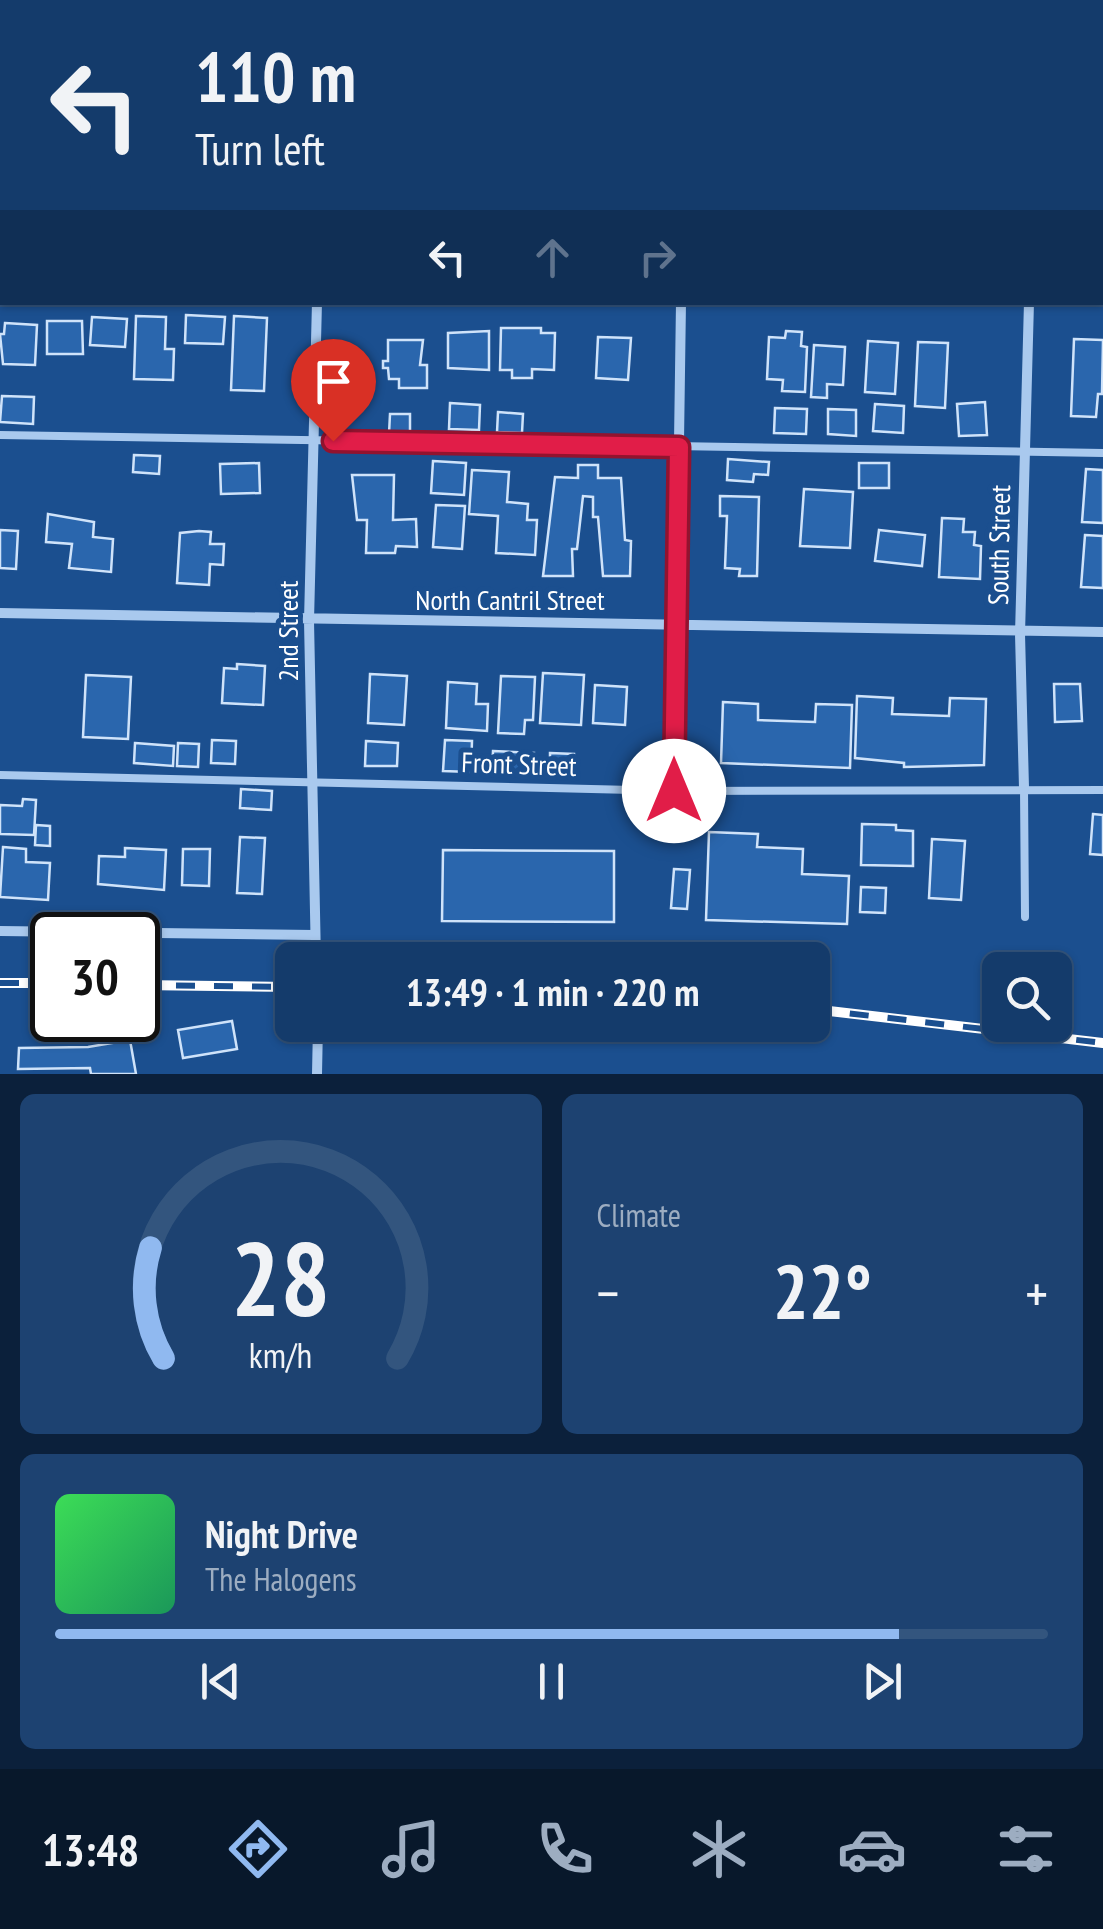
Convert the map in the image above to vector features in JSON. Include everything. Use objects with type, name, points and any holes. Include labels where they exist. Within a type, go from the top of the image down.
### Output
[{"type":"street","name":"2nd Street","points":[[315,942],[309,621],[317,305]]},
{"type":"street","points":[[674,791],[673,624],[681,305]]},
{"type":"street","name":"South Street","points":[[1024,788],[1020,634],[1029,305]]},
{"type":"street","name":"North Cantril Street","points":[[0,613],[1020,634],[1103,632]]},
{"type":"street","points":[[0,931],[314,935]]},
{"type":"street","points":[[317,1074],[318,1042]]},
{"type":"lane","points":[[0,435],[1103,454]]},
{"type":"lane","name":"Front Street","points":[[0,775],[674,791],[1103,790]]},
{"type":"lane","points":[[1024,788],[1024,917]]},
{"type":"building","points":[[186,315],[225,317],[223,344],[185,343]]},
{"type":"building","points":[[136,316],[166,317],[165,349],[174,349],[173,380],[134,379]]},
{"type":"building","points":[[234,316],[267,318],[264,391],[231,390]]},
{"type":"building","points":[[92,317],[127,319],[125,347],[90,345]]},
{"type":"building","points":[[47,321],[82,321],[83,354],[47,354]]},
{"type":"building","points":[[5,323],[37,325],[35,365],[3,364],[0,334],[4,334]]},
{"type":"building","points":[[501,328],[541,328],[541,333],[555,333],[554,370],[532,369],[532,378],[512,378],[512,370],[500,370]]},
{"type":"building","points":[[489,331],[489,370],[448,368],[448,333]]},
{"type":"building","points":[[786,331],[802,332],[801,346],[807,347],[805,392],[782,391],[783,380],[767,379],[769,337],[785,338]]},
{"type":"building","points":[[598,337],[631,338],[628,380],[596,378]]},
{"type":"building","points":[[1074,339],[1103,340],[1102,394],[1098,394],[1096,417],[1071,416]]},
{"type":"building","points":[[388,340],[423,340],[420,365],[427,365],[427,388],[399,388],[399,379],[389,379],[388,368],[383,368],[383,361],[388,361]]},
{"type":"building","points":[[868,341],[898,343],[895,394],[865,392]]},
{"type":"building","points":[[918,342],[948,343],[945,408],[915,406]]},
{"type":"building","points":[[814,345],[845,347],[843,385],[827,384],[827,398],[811,397]]},
{"type":"building","points":[[2,396],[34,397],[33,424],[0,422]]},
{"type":"building","points":[[985,402],[987,435],[959,436],[957,404]]},
{"type":"building","points":[[450,403],[480,405],[479,430],[449,429]]},
{"type":"building","points":[[875,404],[904,406],[903,433],[873,431]]},
{"type":"building","points":[[775,408],[807,409],[806,434],[774,433]]},
{"type":"building","points":[[828,409],[856,410],[856,436],[828,434]]},
{"type":"building","points":[[498,412],[523,414],[522,433],[497,432]]},
{"type":"building","points":[[390,414],[410,414],[410,434],[389,434]]},
{"type":"building","points":[[134,455],[160,456],[159,474],[133,472]]},
{"type":"building","points":[[728,459],[769,462],[768,475],[754,474],[753,482],[727,480]]},
{"type":"building","points":[[433,461],[466,463],[464,495],[431,493]]},
{"type":"building","points":[[259,463],[260,493],[221,494],[220,464]]},
{"type":"building","points":[[859,463],[889,463],[889,488],[859,488]]},
{"type":"building","points":[[578,465],[598,465],[598,478],[621,478],[625,540],[631,541],[630,576],[603,576],[593,497],[583,496],[577,549],[572,549],[573,576],[543,576],[555,477],[578,478]]},
{"type":"building","points":[[1086,469],[1103,470],[1103,523],[1082,522]]},
{"type":"building","points":[[472,470],[509,472],[507,502],[528,504],[527,520],[537,520],[535,555],[496,553],[498,516],[469,514]]},
{"type":"building","points":[[352,475],[394,475],[393,520],[416,519],[417,547],[396,546],[395,553],[366,553],[367,520],[357,520]]},
{"type":"building","points":[[804,489],[853,492],[850,548],[800,546]]},
{"type":"building","points":[[720,496],[759,497],[757,576],[739,576],[740,569],[725,568],[727,516],[720,516]]},
{"type":"building","points":[[436,505],[465,506],[462,549],[433,547]]},
{"type":"building","points":[[48,514],[94,522],[93,537],[113,539],[111,572],[69,568],[72,544],[46,542]]},
{"type":"building","points":[[942,518],[964,519],[963,532],[975,532],[974,545],[981,546],[980,579],[939,577]]},
{"type":"building","points":[[0,530],[18,531],[16,569],[0,568]]},
{"type":"building","points":[[879,530],[925,535],[922,566],[875,561]]},
{"type":"building","points":[[211,532],[210,544],[224,544],[223,565],[210,564],[209,585],[177,583],[180,533]]},
{"type":"building","points":[[1085,535],[1103,536],[1103,588],[1081,587]]},
{"type":"building","points":[[237,664],[265,666],[263,705],[222,703],[224,668],[237,669]]},
{"type":"building","points":[[543,673],[584,675],[581,725],[540,723]]},
{"type":"building","points":[[370,674],[407,676],[404,725],[368,723]]},
{"type":"building","points":[[86,675],[131,677],[128,739],[83,737]]},
{"type":"building","points":[[501,676],[535,677],[533,720],[525,720],[524,734],[498,733]]},
{"type":"building","points":[[448,682],[477,684],[476,704],[488,704],[487,731],[446,728]]},
{"type":"building","points":[[1054,684],[1080,684],[1082,721],[1055,722]]},
{"type":"building","points":[[595,685],[627,687],[625,725],[593,723]]},
{"type":"building","points":[[857,696],[893,698],[892,714],[949,716],[950,698],[986,699],[984,765],[904,767],[904,763],[855,758]]},
{"type":"building","points":[[723,702],[758,704],[758,720],[815,722],[816,704],[852,705],[850,768],[721,763]]},
{"type":"building","points":[[212,740],[236,741],[235,764],[211,763]]},
{"type":"building","points":[[445,740],[472,741],[471,772],[443,771]]},
{"type":"building","points":[[366,741],[398,743],[397,766],[365,766]]},
{"type":"building","points":[[135,743],[174,746],[173,766],[134,763]]},
{"type":"building","points":[[178,743],[199,744],[198,767],[177,766]]},
{"type":"building","points":[[493,751],[534,753],[533,776],[492,774]]},
{"type":"building","points":[[550,753],[574,754],[574,776],[550,775]]},
{"type":"building","points":[[241,789],[272,791],[271,810],[240,808]]},
{"type":"building","points":[[23,799],[36,800],[34,835],[0,834],[0,805],[22,806]]},
{"type":"building","points":[[1093,814],[1103,815],[1103,855],[1090,854]]},
{"type":"building","points":[[862,824],[896,825],[896,830],[913,831],[913,866],[861,865]]},
{"type":"building","points":[[36,825],[50,826],[50,846],[35,845]]},
{"type":"building","points":[[709,832],[758,834],[757,847],[803,849],[802,874],[849,876],[847,924],[706,920]]},
{"type":"building","points":[[240,837],[265,838],[262,894],[237,893]]},
{"type":"building","points":[[932,839],[965,841],[961,900],[929,898]]},
{"type":"building","points":[[3,847],[26,849],[26,862],[50,863],[48,900],[0,897]]},
{"type":"building","points":[[125,848],[166,850],[164,890],[98,884],[99,856],[125,857]]},
{"type":"building","points":[[183,849],[210,849],[209,886],[182,885]]},
{"type":"building","points":[[443,850],[614,851],[614,922],[442,921]]},
{"type":"building","points":[[674,869],[690,870],[687,909],[671,908]]},
{"type":"building","points":[[861,887],[886,888],[885,913],[860,912]]},
{"type":"building","points":[[232,1021],[237,1049],[183,1058],[178,1030]]},
{"type":"building","points":[[130,1042],[136,1074],[91,1074],[90,1068],[18,1069],[19,1048]]},
{"type":"railway","points":[[0,983],[30,983]]},
{"type":"railway","points":[[160,985],[275,987]]},
{"type":"railway","points":[[830,1011],[1103,1043]]},
{"type":"route","points":[[333,441],[679,447],[673,624],[674,791]]}]
